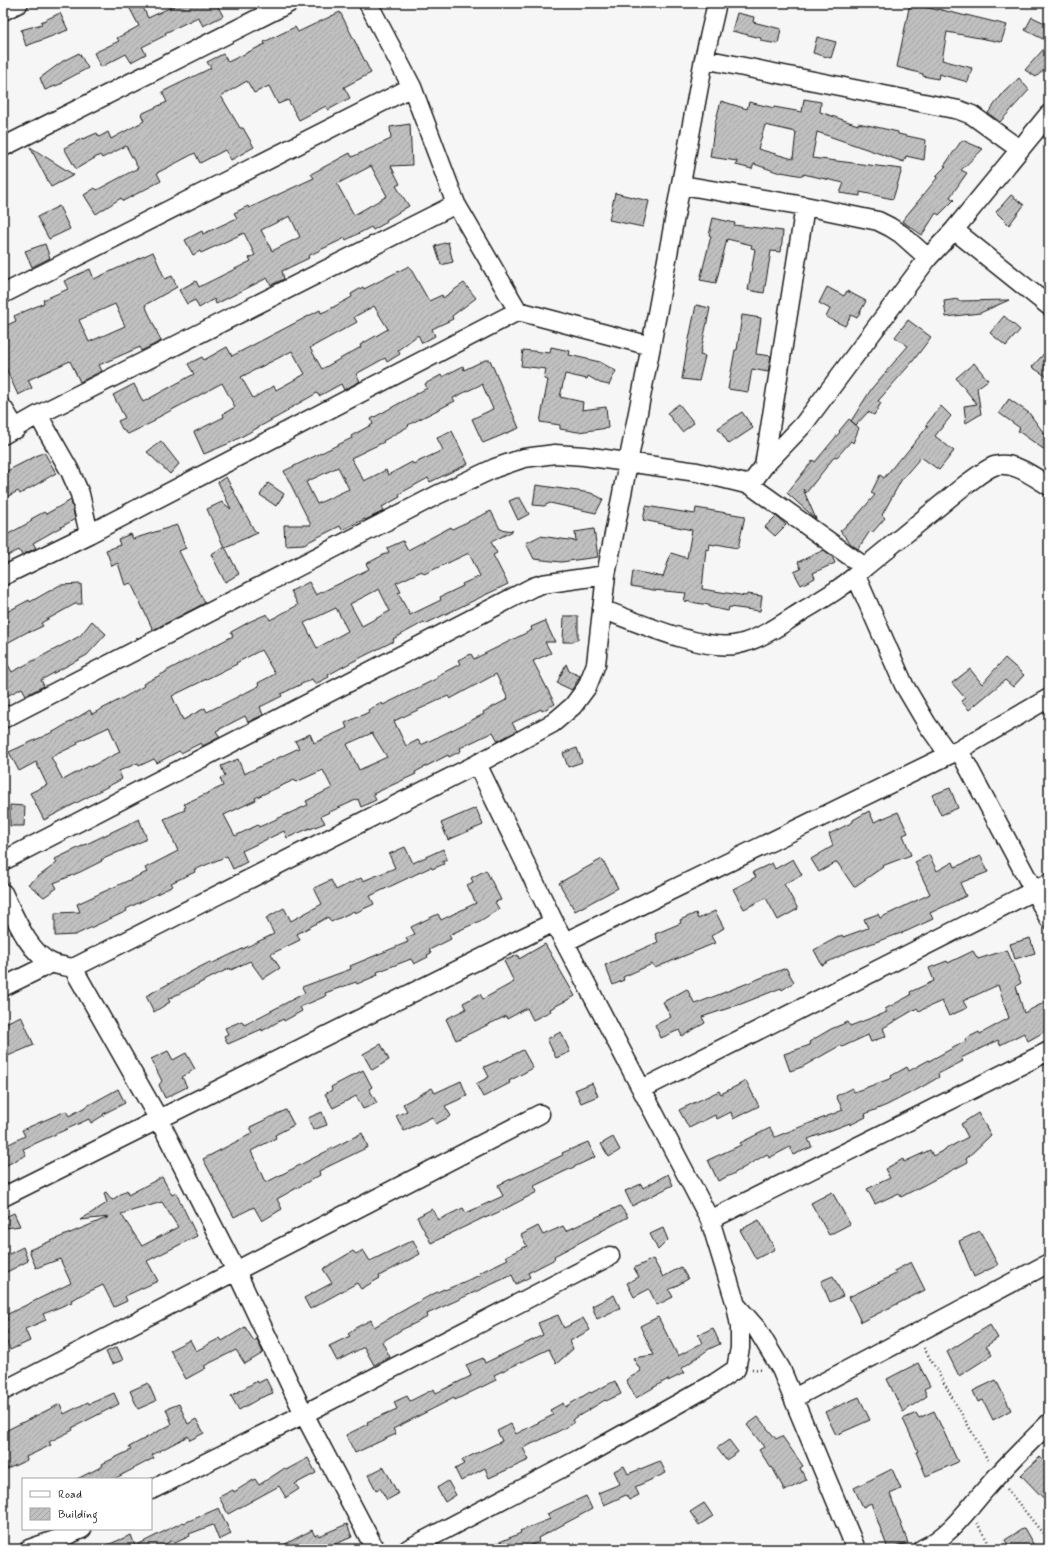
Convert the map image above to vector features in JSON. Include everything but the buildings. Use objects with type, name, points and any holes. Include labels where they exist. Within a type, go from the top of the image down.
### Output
[{"type":"street","points":[[3,11],[19,3]]},
{"type":"street","points":[[3,147],[289,3]]},
{"type":"street","points":[[368,3],[412,87],[456,204],[518,311]]},
{"type":"street","points":[[3,893],[30,945],[39,955],[52,963],[73,968],[477,764],[553,723],[572,706],[587,687],[596,664],[606,575],[652,346],[704,59],[717,3]]},
{"type":"street","points":[[704,59],[959,110],[972,115],[1020,149]]},
{"type":"street","points":[[3,294],[412,87]]},
{"type":"street","points":[[750,485],[764,466],[803,425],[928,258],[954,230],[1049,114]]},
{"type":"street","points":[[682,185],[805,206],[878,221],[901,234],[928,258]]},
{"type":"street","points":[[3,408],[9,432],[38,415],[456,204]]},
{"type":"street","points":[[764,466],[805,206]]},
{"type":"street","points":[[954,230],[1049,306]]},
{"type":"street","points":[[3,576],[89,534],[518,311],[652,346]]},
{"type":"street","points":[[38,415],[70,471],[80,494],[89,534]]},
{"type":"street","points":[[3,719],[437,495],[495,468],[524,458],[555,454],[584,456],[698,472],[750,485],[860,571],[904,685],[927,724],[954,752],[1049,919]]},
{"type":"street","points":[[602,609],[664,633],[713,644],[726,646],[738,645],[759,636],[791,618],[860,571],[965,485],[995,466],[1010,466],[1028,473],[1049,486]]},
{"type":"street","points":[[3,861],[533,587],[542,584],[606,575]]},
{"type":"street","points":[[565,942],[954,752],[1049,698]]},
{"type":"street","points":[[408,1549],[586,1455],[715,1384],[736,1369],[740,1348],[740,1326],[736,1305],[710,1220],[554,922],[477,764]]},
{"type":"street","points":[[642,1089],[1049,883]]},
{"type":"street","points":[[3,1197],[158,1118],[554,922]]},
{"type":"street","points":[[3,987],[52,963]]},
{"type":"street","points":[[73,968],[158,1118],[236,1271],[304,1414],[374,1549]]},
{"type":"street","points":[[710,1220],[1049,1051]]},
{"type":"street","points":[[3,1391],[540,1114]]},
{"type":"street","points":[[152,1490],[304,1414],[610,1256]]},
{"type":"street","points":[[794,1398],[1049,1263]]},
{"type":"street","points":[[736,1305],[757,1329],[781,1369],[856,1549]]},
{"type":"street","points":[[922,1549],[933,1544],[969,1509],[997,1476],[1049,1423]]},
{"type":"street","points":[[29,1549],[79,1530]]},
{"type":"path","points":[[916,1334],[997,1476],[1049,1541]]},
{"type":"path","points":[[736,1369],[781,1369]]},
{"type":"path","points":[[969,1509],[992,1549]]}]
